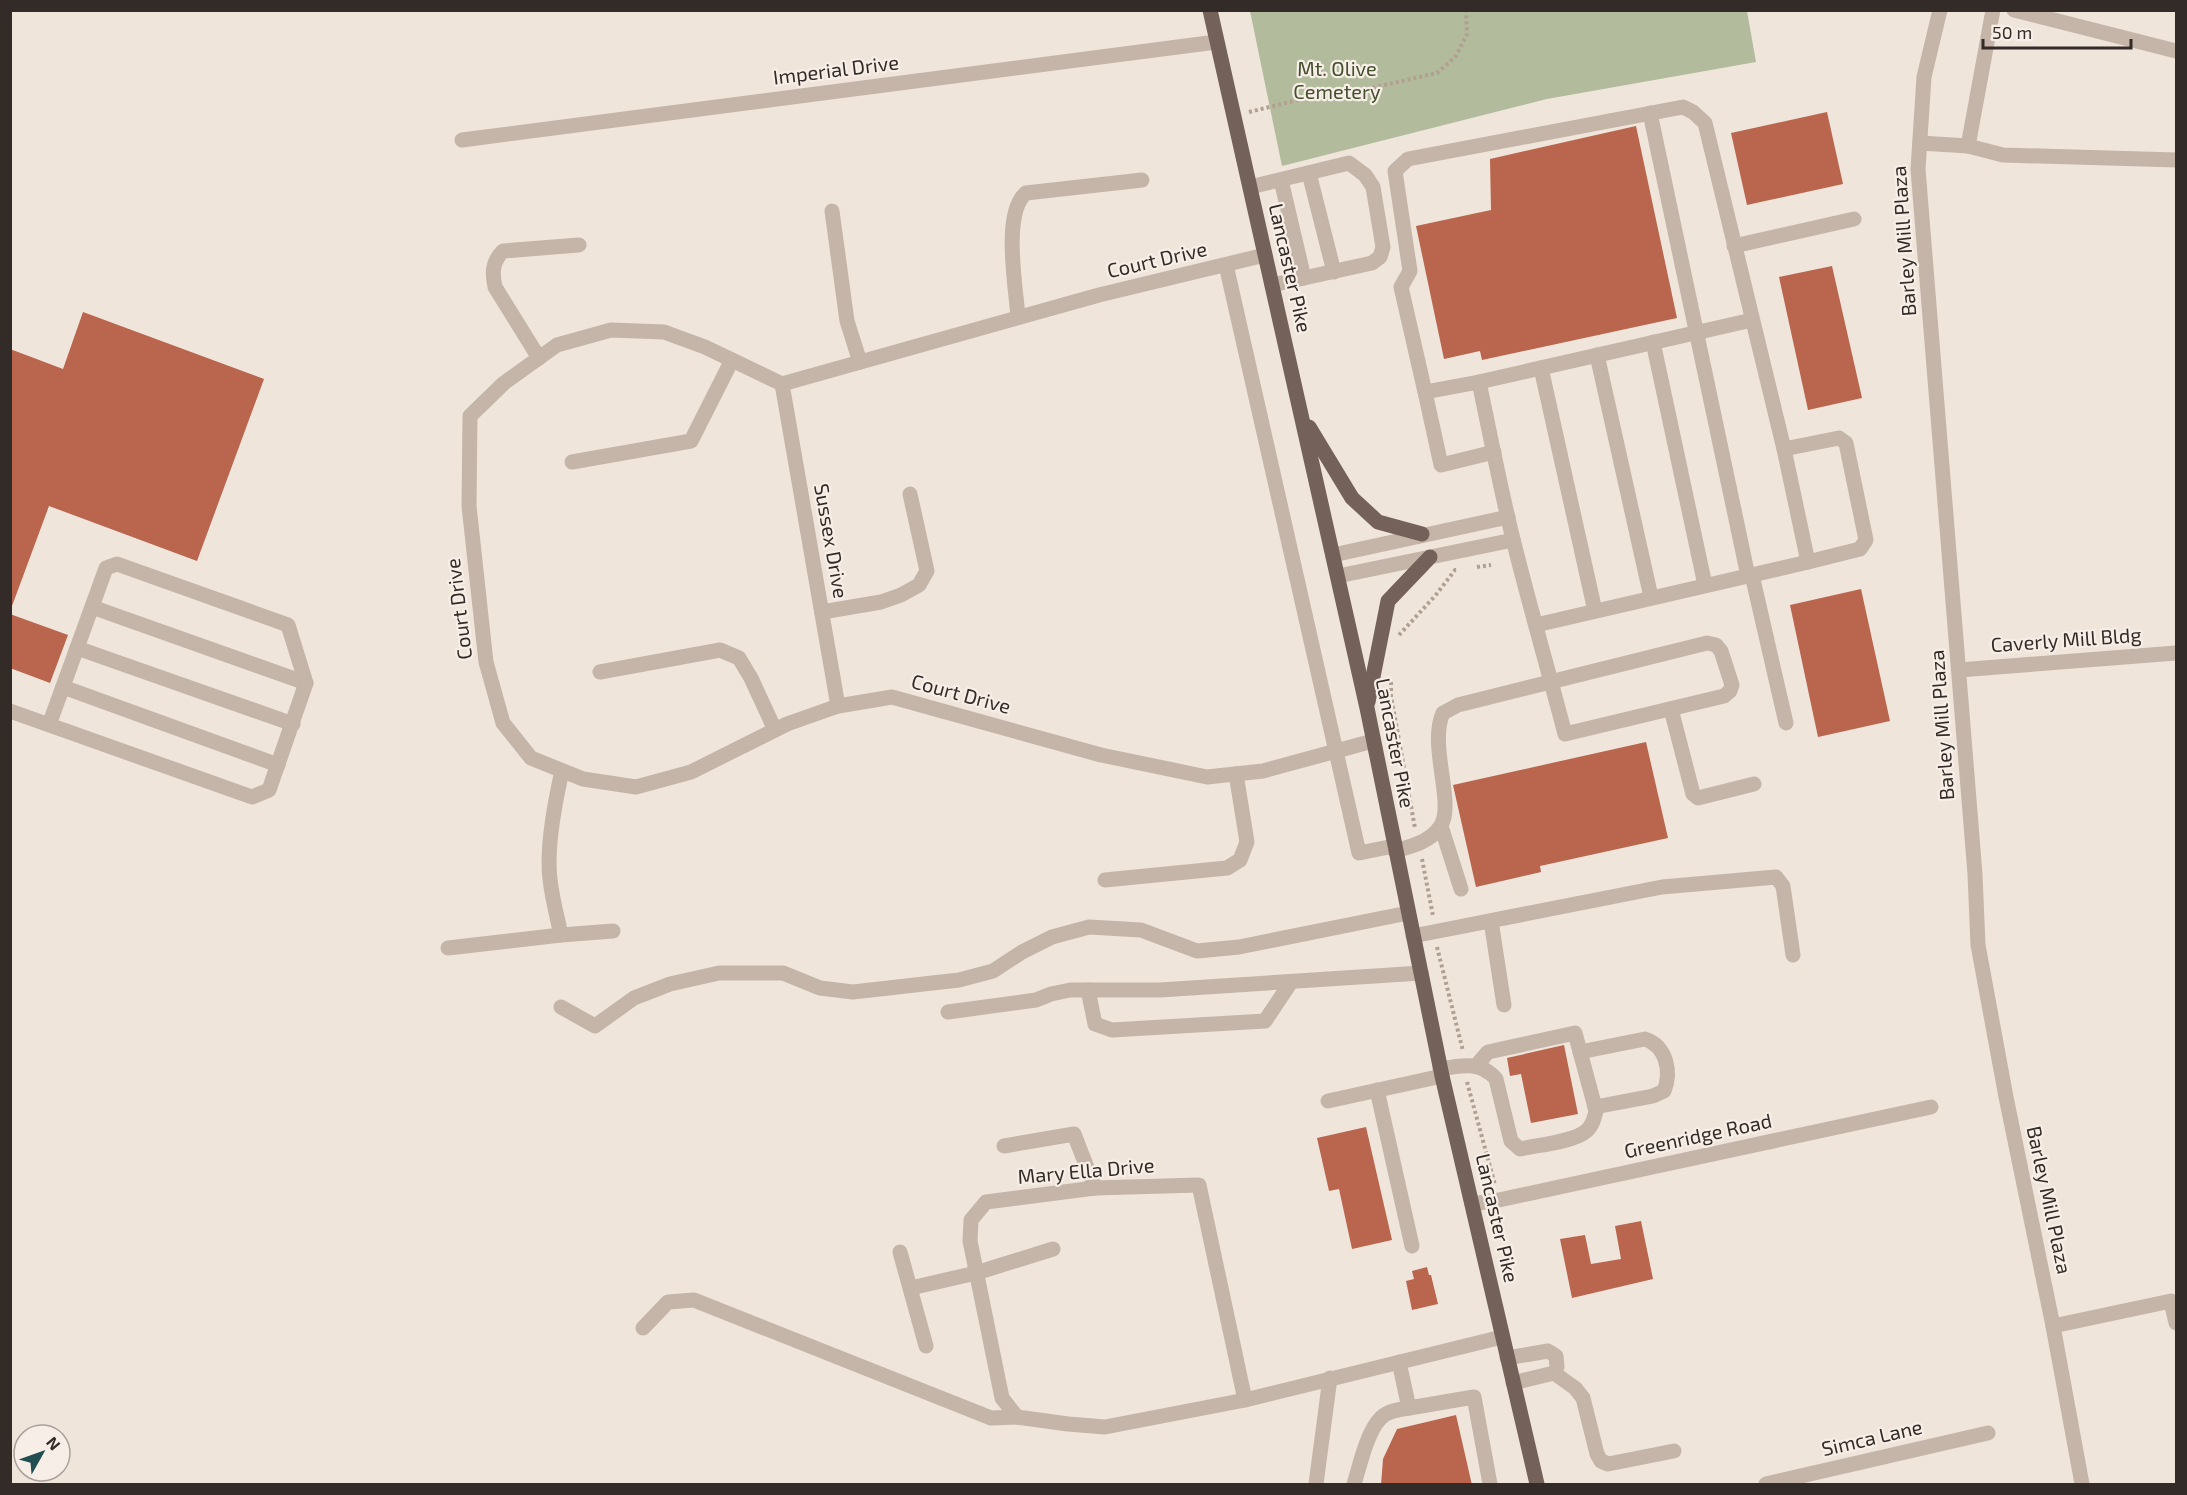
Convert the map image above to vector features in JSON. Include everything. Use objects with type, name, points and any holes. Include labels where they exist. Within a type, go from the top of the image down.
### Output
[{"type":"main road","name":"Lancaster Pike","points":[[1210,10],[1367,708],[1441,1073],[1537,1485]]},
{"type":"main road","points":[[1301,414],[1352,498],[1378,522],[1422,534]]},
{"type":"main road","points":[[1367,708],[1388,601],[1430,557]]},
{"type":"street","name":"Barley Mill Plaza","points":[[1940,10],[1924,78],[1918,170],[1959,670],[1978,945],[2006,1097],[2054,1326],[2082,1485]]},
{"type":"street","points":[[1968,146],[1993,10]]},
{"type":"street","points":[[2014,10],[2176,51]]},
{"type":"street","name":"Imperial Drive","points":[[462,140],[1216,42]]},
{"type":"street","points":[[1494,452],[1441,465],[1401,287],[1410,272],[1395,171],[1408,159],[1683,107],[1693,112],[1705,123],[1809,562]]},
{"type":"street","points":[[1650,113],[1750,575],[1786,723]]},
{"type":"street","points":[[1920,142],[1968,146],[2003,154],[2176,160]]},
{"type":"street","points":[[1250,187],[1349,163],[1365,175],[1373,187],[1383,247],[1380,256],[1372,263],[1272,285]]},
{"type":"street","points":[[1309,173],[1334,272]]},
{"type":"street","points":[[1018,317],[1012,239],[1017,203],[1021,197],[1026,193],[1142,180]]},
{"type":"street","points":[[1281,180],[1304,278]]},
{"type":"street","points":[[832,211],[847,321],[860,362]]},
{"type":"street","points":[[1734,246],[1854,219]]},
{"type":"street","points":[[539,358],[495,287],[492,277],[493,266],[503,251],[579,245]]},
{"type":"street","name":"Court Drive","points":[[1265,255],[1099,295],[782,384],[664,332],[610,330],[557,345],[504,383],[470,416],[469,506],[486,662],[503,723],[531,758],[583,779],[636,787],[691,772],[775,730],[838,706],[892,697],[1101,755],[1207,777],[1263,771],[1373,741]]},
{"type":"street","points":[[1226,265],[1359,853],[1418,844],[1432,836],[1441,826],[1445,810],[1438,750],[1438,724],[1443,713],[1458,705],[1551,681],[1707,643],[1716,645],[1721,651],[1732,685],[1730,691],[1724,696],[1565,734],[1551,681],[1536,625],[1513,540],[1479,382]]},
{"type":"street","points":[[1425,392],[1479,382],[1752,320]]},
{"type":"street","points":[[1653,342],[1705,585]]},
{"type":"street","points":[[1597,355],[1651,597]]},
{"type":"street","points":[[572,462],[691,441],[732,360]]},
{"type":"street","points":[[1541,368],[1595,611]]},
{"type":"street","name":"Sussex Drive","points":[[782,384],[838,706]]},
{"type":"street","points":[[1536,625],[1860,549],[1866,540],[1846,443],[1839,438],[1784,449]]},
{"type":"street","points":[[822,612],[881,602],[919,585],[927,571],[910,494]]},
{"type":"street","points":[[1333,555],[1508,517]]},
{"type":"street","points":[[1338,576],[1513,540]]},
{"type":"street","points":[[10,711],[49,725],[252,797],[270,790],[306,683],[288,625],[117,564],[106,568],[49,725]]},
{"type":"street","points":[[92,607],[306,683]]},
{"type":"street","points":[[77,648],[293,724]]},
{"type":"street","points":[[600,672],[720,650],[739,658],[775,730]]},
{"type":"street","name":"Caverly Mill Bldg","points":[[1959,670],[2176,653]]},
{"type":"street","points":[[63,687],[278,765]]},
{"type":"street","points":[[1671,709],[1693,794],[1698,798],[1754,784]]},
{"type":"street","points":[[561,935],[550,878],[549,856],[556,796],[562,771]]},
{"type":"street","points":[[1105,880],[1227,868],[1240,860],[1247,842],[1236,774]]},
{"type":"street","points":[[1441,826],[1461,889]]},
{"type":"street","points":[[1413,936],[1662,887],[1776,878],[1783,886],[1793,955]]},
{"type":"street","points":[[561,1007],[594,1026],[634,998],[670,984],[719,973],[783,973],[820,988],[853,992],[959,980],[993,970],[1052,937],[1089,927],[1141,930],[1197,951],[1239,947],[1408,913]]},
{"type":"street","points":[[1491,921],[1504,1005]]},
{"type":"street","points":[[448,948],[612,931]]},
{"type":"street","points":[[948,1012],[1036,1000],[1070,990],[1160,990],[1420,973]]},
{"type":"street","points":[[1088,990],[1095,1024],[1112,1030],[1265,1021],[1291,982]]},
{"type":"street","points":[[1328,1101],[1470,1065],[1488,1052],[1575,1033],[1596,1111],[1593,1122],[1584,1132],[1570,1138],[1520,1149],[1511,1141],[1496,1079],[1489,1071],[1470,1065]]},
{"type":"street","points":[[1580,1052],[1645,1038],[1655,1042],[1663,1053],[1668,1082],[1664,1091],[1653,1096],[1595,1107]]},
{"type":"street","points":[[1377,1090],[1412,1246]]},
{"type":"street","name":"Greenridge Road","points":[[1472,1204],[1932,1107]]},
{"type":"street","points":[[1004,1146],[1074,1134],[1095,1188]]},
{"type":"street","name":"Mary Ella Drive","points":[[1017,1417],[1002,1398],[970,1241],[971,1220],[986,1202],[1095,1188],[1199,1185],[1245,1400]]},
{"type":"street","points":[[911,1288],[976,1273],[1053,1249]]},
{"type":"street","points":[[900,1252],[927,1346]]},
{"type":"street","points":[[644,1328],[668,1302],[693,1300],[991,1418],[1017,1417],[1105,1427],[1245,1400],[1502,1337]]},
{"type":"street","points":[[2054,1326],[2171,1301],[2176,1323]]},
{"type":"street","points":[[1507,1358],[1548,1351],[1556,1356],[1557,1367],[1548,1376],[1513,1383]]},
{"type":"street","points":[[1399,1362],[1409,1407]]},
{"type":"street","points":[[1554,1372],[1575,1388],[1583,1398],[1597,1454],[1601,1461],[1608,1464],[1674,1451]]},
{"type":"street","points":[[1316,1485],[1330,1378]]},
{"type":"street","points":[[1354,1485],[1367,1441],[1378,1420],[1392,1412],[1409,1407],[1474,1397],[1490,1485]]},
{"type":"street","name":"Simca Lane","points":[[1766,1485],[1988,1433]]},
{"type":"path","points":[[1233,116],[1306,98],[1354,92],[1437,73],[1456,56],[1467,34],[1466,10]]},
{"type":"path","points":[[1473,567],[1491,565]]},
{"type":"path","points":[[1397,636],[1435,596],[1455,570],[1464,569]]},
{"type":"path","points":[[1391,672],[1390,696],[1432,909],[1439,960],[1462,1048],[1470,1065],[1467,1085],[1499,1200]]},
{"type":"green space","name":"Mt. Olive Cemetery","points":[[1250,11],[1747,11],[1756,62],[1547,99],[1282,166]]},
{"type":"building","points":[[1827,112],[1843,184],[1747,205],[1731,133]]},
{"type":"building","points":[[1636,126],[1677,318],[1482,360],[1480,351],[1444,359],[1416,226],[1491,210],[1490,159]]},
{"type":"building","points":[[1832,266],[1862,398],[1808,410],[1779,277]]},
{"type":"building","points":[[83,312],[264,379],[197,561],[49,506],[12,606],[10,605],[10,349],[63,369]]},
{"type":"building","points":[[1861,589],[1890,721],[1818,737],[1790,605]]},
{"type":"building","points":[[10,614],[68,635],[50,683],[10,668]]},
{"type":"building","points":[[1646,742],[1668,838],[1540,866],[1541,872],[1476,887],[1453,785]]},
{"type":"building","points":[[1564,1045],[1578,1114],[1531,1123],[1521,1074],[1510,1076],[1507,1058]]},
{"type":"building","points":[[1366,1127],[1392,1240],[1352,1249],[1339,1189],[1329,1191],[1317,1138]]},
{"type":"building","points":[[1641,1221],[1653,1279],[1572,1298],[1560,1239],[1585,1235],[1591,1264],[1621,1259],[1615,1226]]},
{"type":"building","points":[[1427,1267],[1438,1304],[1412,1310],[1406,1281],[1414,1279],[1412,1271]]},
{"type":"building","points":[[1456,1415],[1472,1485],[1381,1485],[1383,1459],[1397,1429]]}]
